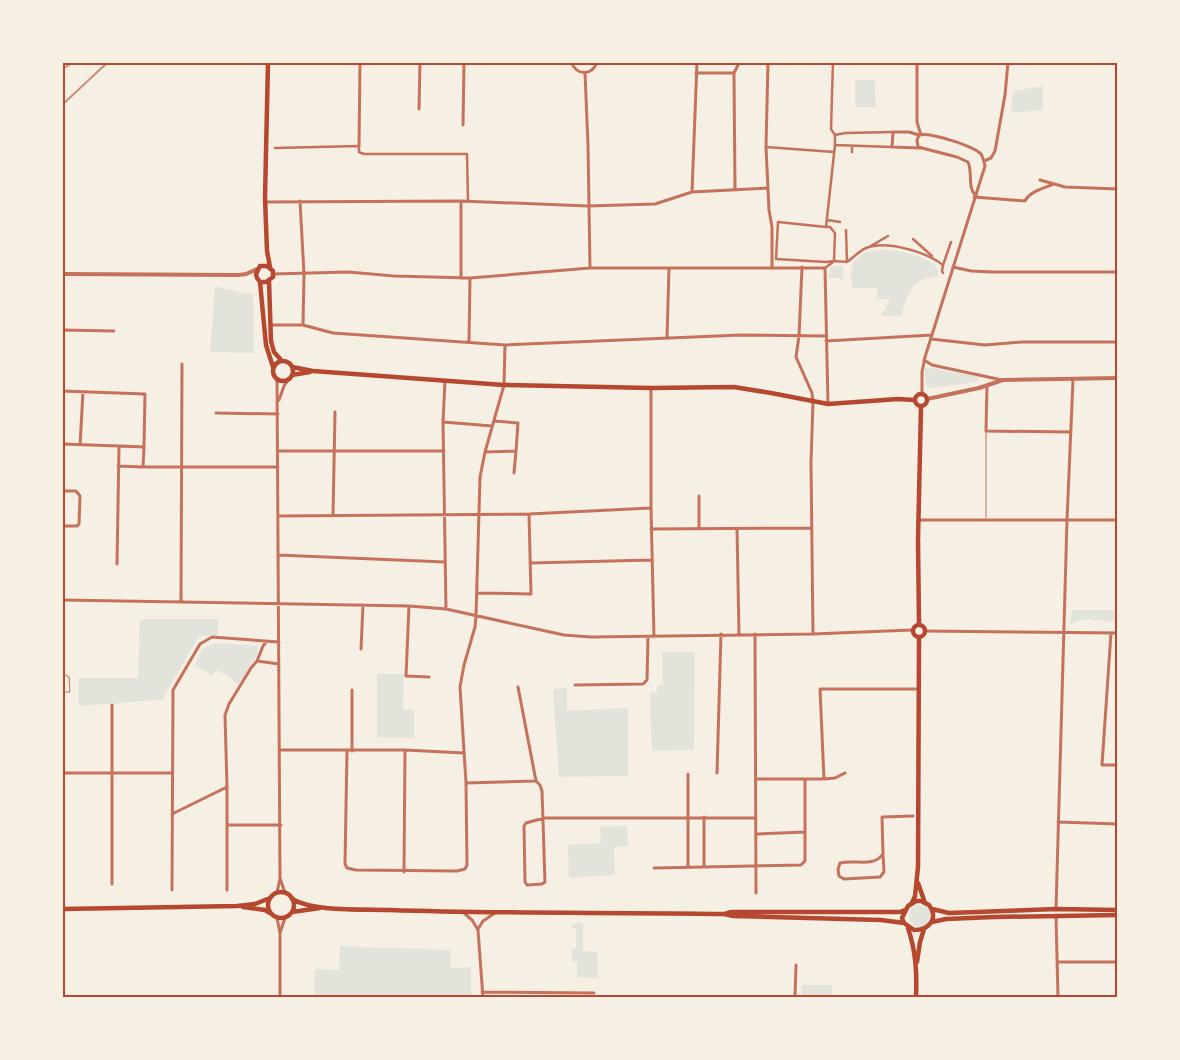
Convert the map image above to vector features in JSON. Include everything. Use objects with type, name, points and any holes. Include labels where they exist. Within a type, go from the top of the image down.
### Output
[{"type":"main road","points":[[268,62],[265,202],[266,251],[273,274],[269,281],[270,325],[274,352],[292,367],[313,371],[504,385],[651,388],[734,387],[828,404],[898,399],[914,400]]},
{"type":"main road","points":[[266,251],[256,274],[259,280],[266,345],[273,367],[273,374],[277,379],[283,381],[290,377],[313,371]]},
{"type":"main road","points":[[258,268],[265,265],[270,267]]},
{"type":"main road","points":[[259,280],[269,281]]},
{"type":"main road","points":[[273,367],[282,360]]},
{"type":"main road","points":[[290,377],[292,367]]},
{"type":"main road","points":[[914,400],[917,395],[922,394],[927,399],[926,404],[921,407]]},
{"type":"main road","points":[[914,400],[917,406],[921,407]]},
{"type":"main road","points":[[919,624],[921,407]]},
{"type":"main road","points":[[919,624],[914,626],[912,630],[914,635],[919,637]]},
{"type":"main road","points":[[919,624],[925,630],[924,634],[919,637]]},
{"type":"main road","points":[[916,998],[916,970],[913,943],[908,928],[904,923],[903,915],[915,896],[917,882],[919,637]]},
{"type":"main road","points":[[916,970],[924,929],[932,922],[934,916],[917,882]]},
{"type":"main road","points":[[62,909],[237,906],[255,904],[277,893],[285,893],[297,902],[324,908]]},
{"type":"main road","points":[[270,898],[268,905],[270,913]]},
{"type":"main road","points":[[237,906],[264,910],[277,918],[285,918],[294,908],[292,899]]},
{"type":"main road","points":[[912,903],[921,901],[926,903]]},
{"type":"main road","points":[[292,912],[324,908],[496,913],[724,914],[733,916],[862,919],[904,923]]},
{"type":"main road","points":[[932,909],[949,913],[1056,909],[1118,910]]},
{"type":"main road","points":[[724,914],[731,912],[891,912],[905,910]]},
{"type":"main road","points":[[932,922],[960,918],[1118,915]]},
{"type":"main road","points":[[908,928],[914,930],[924,929]]},
{"type":"street","points":[[360,62],[360,152],[364,154],[468,154],[468,201]]},
{"type":"street","points":[[419,109],[420,62]]},
{"type":"street","points":[[463,125],[464,62]]},
{"type":"street","points":[[571,62],[576,70],[585,73],[593,70],[597,62]]},
{"type":"street","points":[[692,192],[697,62]]},
{"type":"street","points":[[735,189],[734,73],[739,64],[758,62]]},
{"type":"street","points":[[768,62],[766,147],[767,188],[772,227],[772,267]]},
{"type":"street","points":[[826,226],[835,145],[835,135],[831,129],[833,62]]},
{"type":"street","points":[[917,62],[917,122],[920,135],[917,144],[921,148]]},
{"type":"street","points":[[984,162],[992,158],[995,151],[1005,95],[1008,62]]},
{"type":"street","points":[[696,72],[734,73]]},
{"type":"street","points":[[585,73],[590,268]]},
{"type":"street","points":[[835,135],[845,132],[909,132],[920,135],[925,134],[960,144],[981,155],[984,162],[985,166],[924,360],[922,394]]},
{"type":"street","points":[[892,147],[893,132]]},
{"type":"street","points":[[835,145],[921,148],[957,157],[968,162],[972,171],[972,191],[975,196]]},
{"type":"street","points":[[275,148],[359,146]]},
{"type":"street","points":[[852,146],[852,152]]},
{"type":"street","points":[[766,147],[834,152]]},
{"type":"street","points":[[1040,180],[1065,186],[1118,189]]},
{"type":"street","points":[[975,196],[1025,201],[1032,193],[1054,184]]},
{"type":"street","points":[[265,202],[468,201],[588,206],[655,204],[692,192],[767,188]]},
{"type":"street","points":[[300,201],[304,274],[303,325]]},
{"type":"street","points":[[461,201],[461,278]]},
{"type":"street","points":[[826,220],[840,222]]},
{"type":"street","points":[[770,221],[830,227],[835,234],[834,261]]},
{"type":"street","points":[[778,222],[776,259],[847,262],[888,236]]},
{"type":"street","points":[[846,230],[847,262]]},
{"type":"street","points":[[914,239],[943,265]]},
{"type":"street","points":[[943,273],[943,265],[951,242]]},
{"type":"street","points":[[868,248],[888,246],[935,259]]},
{"type":"street","points":[[273,274],[348,272],[394,276],[470,278],[590,268],[825,268],[834,261]]},
{"type":"street","points":[[802,267],[799,336],[796,357],[812,393],[813,402],[811,462],[813,634]]},
{"type":"street","points":[[953,267],[971,271],[1118,272]]},
{"type":"street","points":[[246,274],[258,268]]},
{"type":"street","points":[[667,338],[669,268]]},
{"type":"street","points":[[825,268],[828,404]]},
{"type":"street","points":[[62,274],[246,274],[259,280]]},
{"type":"street","points":[[469,341],[470,278]]},
{"type":"street","points":[[270,325],[303,325],[333,332],[505,345],[741,335],[825,336]]},
{"type":"street","points":[[62,330],[114,331]]},
{"type":"street","points":[[826,342],[932,335],[985,345],[1021,342],[1118,342]]},
{"type":"street","points":[[347,751],[345,864],[348,868],[404,872],[457,872],[465,869],[467,865],[466,783],[460,687],[476,616],[480,477],[504,385],[505,345]]},
{"type":"street","points":[[924,360],[932,365],[1003,380],[1118,378]]},
{"type":"street","points":[[181,602],[182,364]]},
{"type":"street","points":[[278,402],[284,386],[290,377]]},
{"type":"street","points":[[277,379],[281,824],[280,878],[277,893]]},
{"type":"street","points":[[445,380],[443,388],[443,422],[446,515],[446,609]]},
{"type":"street","points":[[927,399],[987,386],[1003,380]]},
{"type":"street","points":[[1056,909],[1067,520],[1073,380]]},
{"type":"street","points":[[987,386],[986,431],[1071,432]]},
{"type":"street","points":[[651,388],[651,529],[654,637]]},
{"type":"street","points":[[62,391],[145,394],[143,467]]},
{"type":"street","points":[[80,445],[83,392]]},
{"type":"street","points":[[333,516],[335,412]]},
{"type":"street","points":[[216,413],[278,414]]},
{"type":"street","points":[[494,421],[518,423],[514,473]]},
{"type":"street","points":[[443,422],[492,426]]},
{"type":"street","points":[[62,444],[144,447]]},
{"type":"street","points":[[117,564],[118,446]]},
{"type":"street","points":[[278,451],[444,451]]},
{"type":"street","points":[[485,452],[516,451]]},
{"type":"street","points":[[118,466],[181,468],[278,467]]},
{"type":"street","points":[[62,491],[75,491],[79,494],[80,523],[77,526],[62,526]]},
{"type":"street","points":[[699,496],[699,529]]},
{"type":"street","points":[[278,516],[529,514],[651,508]]},
{"type":"street","points":[[478,593],[531,594],[529,514]]},
{"type":"street","points":[[919,520],[1115,520]]},
{"type":"street","points":[[651,529],[812,528]]},
{"type":"street","points":[[737,529],[739,634]]},
{"type":"street","points":[[278,555],[445,562]]},
{"type":"street","points":[[530,563],[652,560]]},
{"type":"street","points":[[62,600],[409,606],[446,609],[564,635],[591,638],[721,634],[813,634],[912,630]]},
{"type":"street","points":[[361,649],[363,605]]},
{"type":"street","points":[[409,606],[406,676],[429,677]]},
{"type":"street","points":[[925,630],[1118,632]]},
{"type":"street","points":[[1111,632],[1102,765],[1118,765]]},
{"type":"street","points":[[716,773],[721,634]]},
{"type":"street","points":[[755,634],[756,893]]},
{"type":"street","points":[[172,890],[173,690],[200,644],[212,637],[279,642]]},
{"type":"street","points":[[575,685],[643,684],[648,680],[648,637]]},
{"type":"street","points":[[227,890],[227,708],[250,668],[257,661],[263,646],[268,641]]},
{"type":"street","points":[[257,661],[280,664]]},
{"type":"street","points":[[518,687],[536,781],[542,791],[544,818],[545,882],[528,885],[525,882],[524,826],[526,823],[544,818],[756,818]]},
{"type":"street","points":[[824,779],[820,689],[920,689]]},
{"type":"street","points":[[352,690],[352,751]]},
{"type":"street","points":[[112,705],[112,884]]},
{"type":"street","points":[[280,750],[405,750],[464,753]]},
{"type":"street","points":[[404,872],[405,750]]},
{"type":"street","points":[[62,773],[172,773]]},
{"type":"street","points":[[756,779],[824,779],[835,778],[845,773]]},
{"type":"street","points":[[688,774],[688,867]]},
{"type":"street","points":[[654,868],[801,865],[804,863],[805,779]]},
{"type":"street","points":[[466,783],[536,781]]},
{"type":"street","points":[[172,814],[228,787]]},
{"type":"street","points":[[883,854],[874,862],[840,863],[838,869],[839,876],[844,879],[880,878],[884,872],[882,817],[913,816]]},
{"type":"street","points":[[704,817],[704,866]]},
{"type":"street","points":[[1058,822],[1118,824]]},
{"type":"street","points":[[227,825],[281,824]]},
{"type":"street","points":[[756,834],[805,832]]},
{"type":"street","points":[[280,878],[285,893]]},
{"type":"street","points":[[463,912],[472,920],[478,930],[483,998]]},
{"type":"street","points":[[478,930],[483,921],[496,913]]},
{"type":"street","points":[[1056,915],[1058,998]]},
{"type":"street","points":[[277,918],[280,934],[280,998]]},
{"type":"street","points":[[280,934],[285,918]]},
{"type":"street","points":[[1057,962],[1118,962]]},
{"type":"street","points":[[795,998],[796,965]]},
{"type":"street","points":[[482,992],[594,993]]},
{"type":"lane","points":[[986,431],[986,519]]},
{"type":"lane","points":[[62,673],[69,677],[70,692],[62,692]]},
{"type":"shaded area","points":[[855,80],[875,80],[876,107],[855,107]]},
{"type":"shaded area","points":[[1043,86],[1043,110],[1011,113],[1013,91]]},
{"type":"shaded area","points":[[888,249],[928,260],[938,270],[938,276],[922,280],[912,288],[901,316],[882,316],[882,311],[886,310],[886,305],[889,304],[889,299],[877,299],[877,288],[853,288],[851,283],[852,266],[858,257],[875,250]]},
{"type":"shaded area","points":[[833,266],[843,266],[843,280],[840,278],[828,278],[830,268]]},
{"type":"shaded area","points":[[215,286],[253,294],[254,353],[210,352]]},
{"type":"shaded area","points":[[925,367],[978,377],[977,382],[929,388],[925,384]]},
{"type":"shaded area","points":[[1072,610],[1117,610],[1117,622],[1085,619],[1070,624]]},
{"type":"shaded area","points":[[140,619],[218,619],[218,635],[199,636],[162,700],[79,706],[78,678],[138,678]]},
{"type":"shaded area","points":[[224,643],[258,646],[257,656],[238,685],[228,676],[216,670],[212,676],[195,665],[202,650],[212,644]]},
{"type":"shaded area","points":[[662,652],[695,652],[694,750],[652,751],[650,693],[657,692],[657,687],[663,684]]},
{"type":"shaded area","points":[[377,674],[404,674],[403,710],[414,710],[414,738],[377,737]]},
{"type":"shaded area","points":[[567,688],[567,711],[628,708],[628,776],[559,777],[553,689]]},
{"type":"shaded area","points":[[627,826],[628,846],[614,847],[615,875],[569,878],[568,845],[601,843],[600,827]]},
{"type":"shaded area","points":[[920,905],[928,908],[931,916],[928,924],[920,927],[912,924],[909,916],[912,908]]},
{"type":"shaded area","points":[[572,923],[583,923],[583,951],[597,952],[598,978],[577,977],[577,962],[572,961],[572,949],[576,949],[576,928],[572,928]]},
{"type":"shaded area","points":[[340,946],[450,950],[451,968],[471,967],[471,997],[314,997],[315,969],[339,970]]},
{"type":"shaded area","points":[[802,985],[832,985],[832,997],[802,997]]},
{"type":"railway","points":[[62,69],[74,62]]},
{"type":"railway","points":[[62,105],[108,62]]}]
